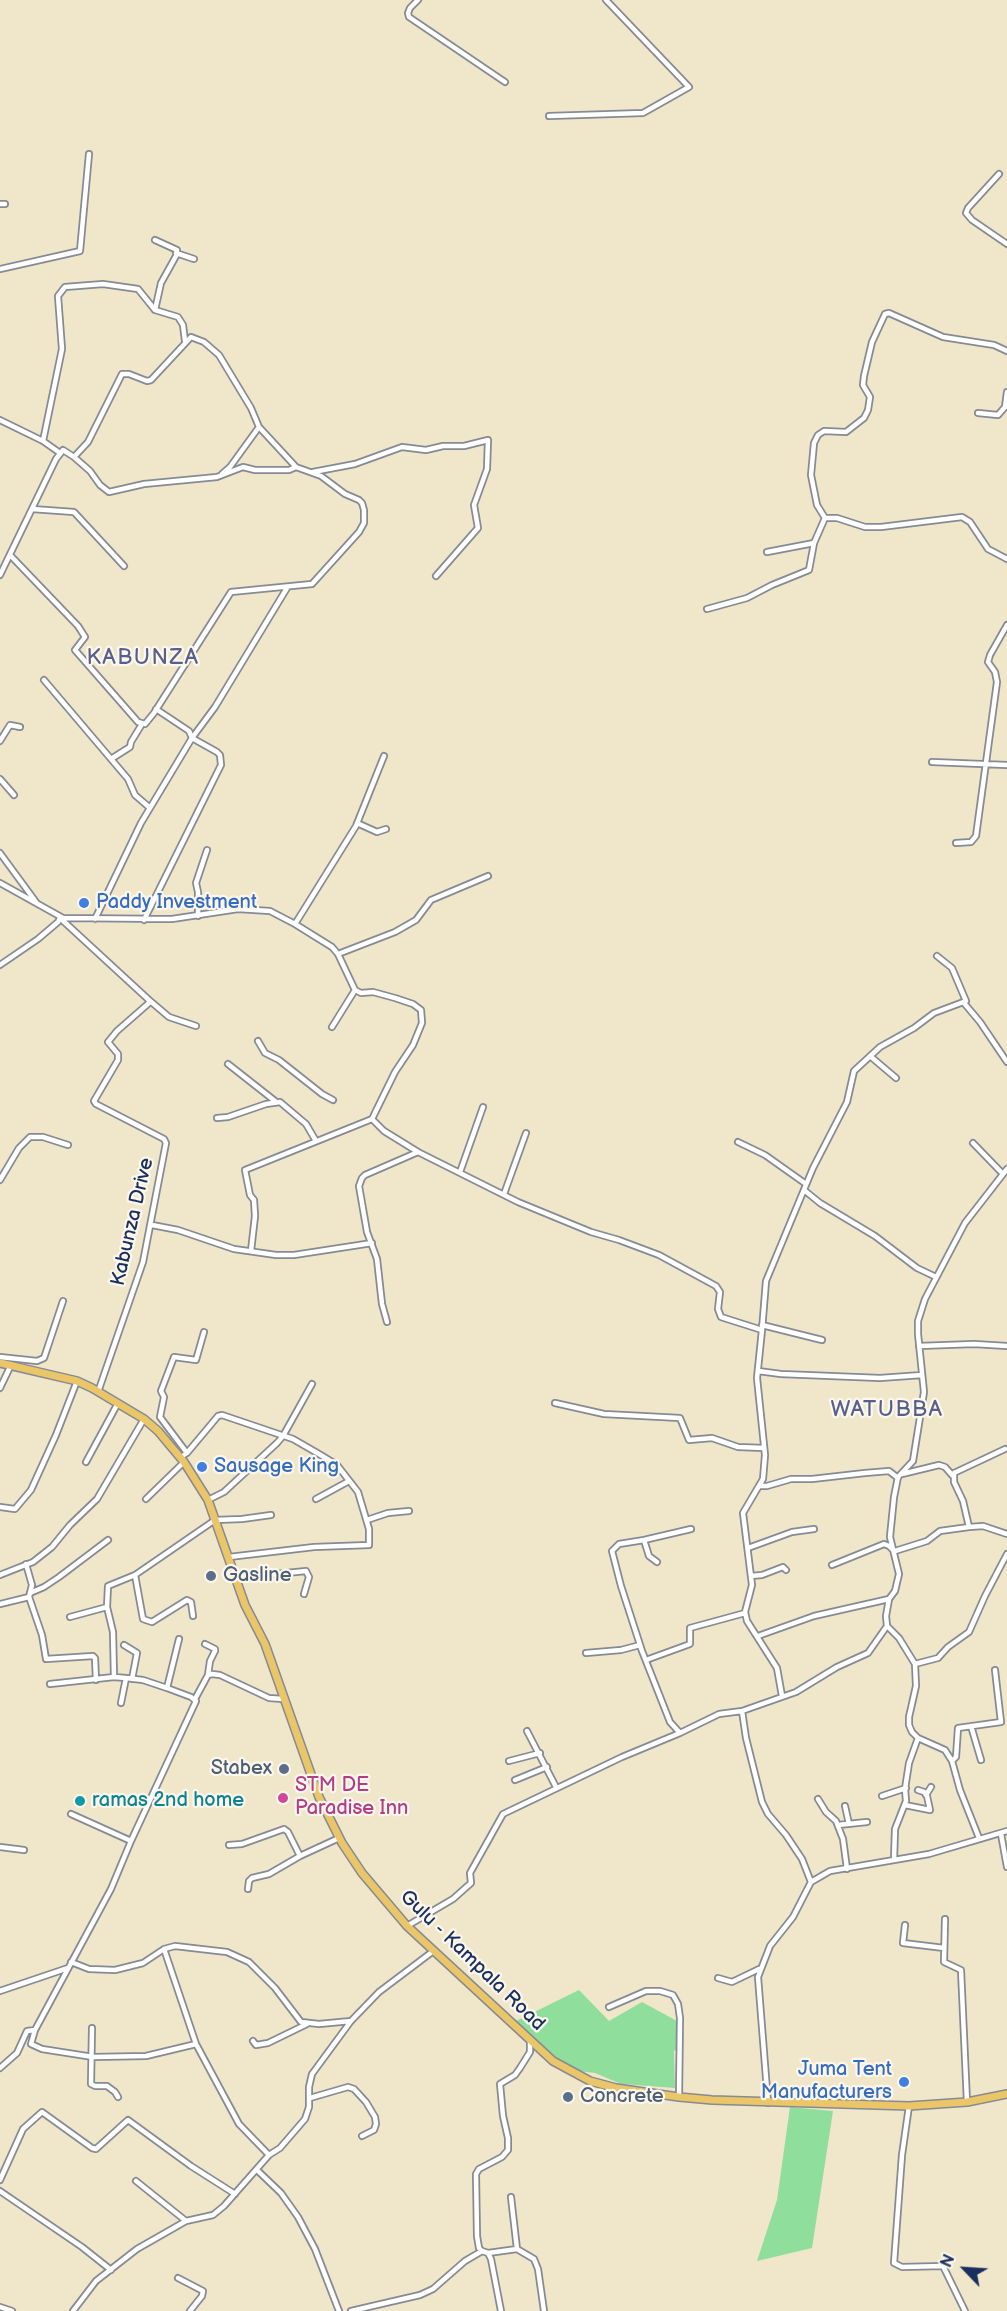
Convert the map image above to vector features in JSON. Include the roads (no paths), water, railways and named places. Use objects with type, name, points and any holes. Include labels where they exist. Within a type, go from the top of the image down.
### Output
[{"type":"main road","name":"Gulu - Kampala Road","points":[[0,1363],[77,1381],[144,1419],[184,1457],[208,1500],[244,1605],[265,1644],[319,1797],[339,1838],[362,1873],[407,1926],[432,1952],[553,2061],[590,2080],[616,2088],[679,2097],[768,2103],[909,2106],[967,2102],[1007,2094]]},
{"type":"street","points":[[418,0],[410,8],[409,17],[505,82]]},
{"type":"street","points":[[549,116],[642,113],[690,87],[606,0]]},
{"type":"street","points":[[0,269],[80,251],[88,154]]},
{"type":"street","points":[[999,174],[966,213],[972,220],[1007,244]]},
{"type":"street","points":[[154,240],[177,250],[161,283],[155,310]]},
{"type":"street","points":[[176,254],[194,259]]},
{"type":"street","points":[[43,441],[62,349],[58,296],[65,287],[103,284],[132,287],[143,294],[155,310],[178,317],[183,325],[185,341]]},
{"type":"street","points":[[825,518],[817,505],[811,475],[814,443],[818,435],[824,431],[846,432],[864,418],[870,398],[863,385],[864,376],[870,348],[885,314],[890,313],[943,337],[994,345],[1007,351]]},
{"type":"street","points":[[74,457],[88,442],[122,374],[149,381],[185,341],[195,337],[219,355],[251,408],[259,427],[296,467],[313,472],[361,502],[364,510],[364,523],[359,532],[312,584],[231,592],[156,710],[145,724],[142,724],[130,747],[111,759]]},
{"type":"street","points":[[978,413],[998,415],[1005,407],[1007,392]]},
{"type":"street","points":[[0,420],[43,441],[60,453]]},
{"type":"street","points":[[217,477],[230,467],[259,427]]},
{"type":"street","points":[[313,472],[355,464],[402,447],[426,450],[443,446],[464,446],[488,440],[487,469],[474,506],[478,528],[435,576]]},
{"type":"street","points":[[0,575],[60,453],[64,450],[90,471],[102,488],[109,492],[144,484],[217,477],[243,467],[255,470],[289,470],[296,467]]},
{"type":"street","points":[[32,509],[74,512],[124,566]]},
{"type":"street","points":[[825,518],[837,518],[865,527],[881,527],[962,517],[970,522],[988,549],[1007,559]]},
{"type":"street","points":[[707,609],[747,598],[809,570],[814,543],[825,518]]},
{"type":"street","points":[[767,552],[814,543]]},
{"type":"street","points":[[10,555],[78,627],[85,637],[75,650],[142,724]]},
{"type":"street","points":[[95,919],[150,808],[287,588]]},
{"type":"street","points":[[956,843],[970,842],[976,837],[988,764],[997,682],[995,672],[988,662],[990,654],[1007,625]]},
{"type":"street","points":[[44,680],[132,785],[135,795],[150,808]]},
{"type":"street","points":[[144,920],[221,765],[220,755],[217,752],[192,738],[189,731],[156,710]]},
{"type":"street","points":[[0,741],[10,725],[20,727]]},
{"type":"street","points":[[295,924],[357,823],[384,756]]},
{"type":"street","points":[[932,762],[1007,765]]},
{"type":"street","points":[[0,779],[14,795]]},
{"type":"street","points":[[357,823],[377,832],[386,829]]},
{"type":"street","points":[[198,916],[196,884],[207,850]]},
{"type":"street","points":[[0,853],[37,904]]},
{"type":"street","points":[[338,954],[395,932],[416,920],[431,900],[488,876]]},
{"type":"street","points":[[0,883],[60,918],[169,1017],[196,1026]]},
{"type":"street","points":[[60,918],[144,920],[198,916],[238,909],[270,911],[332,947],[338,954],[355,990],[361,993],[384,995],[419,1007],[423,1015],[422,1023],[413,1046],[395,1072],[372,1119],[245,1170],[250,1195],[254,1200],[255,1216],[251,1251]]},
{"type":"street","points":[[0,965],[38,939],[60,918]]},
{"type":"street","points":[[937,956],[952,968],[966,999],[964,1003]]},
{"type":"street","points":[[332,1027],[355,990]]},
{"type":"street","name":"Kabunza Drive","points":[[98,1392],[139,1276],[152,1225],[166,1143],[164,1138],[94,1101],[118,1059],[117,1054],[108,1044],[110,1039],[149,1003],[149,1000]]},
{"type":"street","points":[[782,1696],[777,1668],[745,1613],[752,1585],[743,1513],[745,1506],[763,1479],[764,1448],[758,1371],[766,1281],[805,1187],[847,1102],[852,1076],[858,1066],[934,1013],[964,1003]]},
{"type":"street","points":[[964,1003],[1007,1062]]},
{"type":"street","points":[[258,1041],[266,1053],[333,1100]]},
{"type":"street","points":[[870,1056],[896,1078]]},
{"type":"street","points":[[228,1064],[275,1101],[284,1104],[306,1124],[316,1141]]},
{"type":"street","points":[[217,1118],[234,1116],[275,1101]]},
{"type":"street","points":[[460,1172],[483,1107]]},
{"type":"street","points":[[372,1119],[384,1131],[418,1152],[504,1194],[591,1232],[659,1255],[716,1286],[720,1292],[718,1309],[721,1317],[822,1341]]},
{"type":"street","points":[[504,1194],[526,1133]]},
{"type":"street","points":[[0,1180],[19,1148],[30,1137],[43,1137],[68,1145]]},
{"type":"street","points":[[738,1142],[765,1155],[805,1187],[820,1203],[875,1236],[917,1268],[936,1277]]},
{"type":"street","points":[[407,1926],[453,1899],[471,1883],[470,1873],[503,1814],[556,1787],[719,1714],[742,1711],[796,1692],[837,1667],[868,1653],[887,1626],[889,1599],[895,1592],[899,1574],[890,1529],[899,1477],[913,1461],[924,1392],[918,1321],[925,1299],[970,1216],[1005,1172],[973,1143]]},
{"type":"street","points":[[387,1323],[376,1259],[367,1232],[359,1186],[362,1178],[418,1152]]},
{"type":"street","points":[[152,1225],[178,1230],[234,1250],[276,1255],[294,1256],[372,1243]]},
{"type":"street","points":[[0,1357],[37,1360],[44,1358],[63,1301]]},
{"type":"street","points":[[184,1457],[160,1417],[164,1397],[161,1391],[174,1357],[196,1360],[204,1332]]},
{"type":"street","points":[[919,1346],[974,1344],[1007,1346]]},
{"type":"street","points":[[0,1388],[11,1365]]},
{"type":"street","points":[[758,1371],[880,1378],[922,1375]]},
{"type":"street","points":[[0,1507],[15,1509],[31,1490],[60,1426],[77,1381]]},
{"type":"street","points":[[208,1500],[224,1492],[283,1437],[312,1384]]},
{"type":"street","points":[[86,1462],[118,1403]]},
{"type":"street","points":[[555,1403],[604,1414],[680,1418],[689,1440],[712,1438],[738,1447],[764,1448]]},
{"type":"street","points":[[146,1499],[220,1414],[293,1439],[337,1465],[358,1492],[367,1520],[370,1543],[366,1546],[314,1547],[229,1557]]},
{"type":"street","points":[[0,1575],[42,1558],[97,1499],[144,1419]]},
{"type":"street","points":[[760,1486],[791,1479],[865,1473],[889,1472],[899,1477],[939,1466],[945,1467],[952,1474],[1005,1449]]},
{"type":"street","points":[[954,1473],[954,1482],[963,1501],[969,1527]]},
{"type":"street","points":[[316,1499],[349,1481]]},
{"type":"street","points":[[367,1520],[388,1513],[409,1511]]},
{"type":"street","points":[[114,1677],[113,1632],[107,1607],[108,1586],[135,1575],[215,1520],[271,1515]]},
{"type":"street","points":[[894,1551],[927,1541],[940,1532],[969,1527],[983,1526],[1007,1534]]},
{"type":"street","points":[[680,1733],[670,1722],[640,1645],[612,1551],[619,1544],[691,1529]]},
{"type":"street","points":[[748,1548],[792,1532],[814,1529]]},
{"type":"street","points":[[0,1604],[29,1595],[44,1587],[108,1540]]},
{"type":"street","points":[[644,1540],[649,1556],[657,1562]]},
{"type":"street","points":[[831,1564],[884,1544],[894,1551]]},
{"type":"street","points":[[915,1664],[938,1658],[948,1647],[969,1632],[1007,1554]]},
{"type":"street","points":[[26,1564],[32,1581],[29,1595],[42,1635],[46,1659],[93,1656],[96,1680]]},
{"type":"street","points":[[751,1576],[762,1575],[783,1567],[786,1570]]},
{"type":"street","points":[[236,1578],[306,1571],[309,1577],[304,1594]]},
{"type":"street","points":[[135,1575],[143,1619],[152,1622],[187,1600],[191,1602],[193,1616]]},
{"type":"street","points":[[758,1636],[814,1616],[889,1599]]},
{"type":"street","points":[[70,1617],[107,1607]]},
{"type":"street","points":[[646,1660],[690,1644],[690,1628],[745,1613]]},
{"type":"street","points":[[887,1626],[900,1638],[915,1664],[916,1686],[909,1725],[912,1732],[918,1738],[945,1750],[952,1761],[960,1790],[979,1838]]},
{"type":"street","points":[[167,1688],[179,1639]]},
{"type":"street","points":[[196,2044],[146,2056],[93,2057],[34,2046],[31,2041],[111,1889],[131,1841],[192,1713],[195,1699],[208,1675],[210,1661],[215,1651],[205,1644]]},
{"type":"street","points":[[124,1645],[137,1653],[132,1679]]},
{"type":"street","points":[[586,1653],[621,1650],[640,1645]]},
{"type":"street","points":[[952,1761],[956,1757],[958,1728],[1004,1721],[995,1670]]},
{"type":"street","points":[[208,1675],[220,1675],[269,1698],[283,1699]]},
{"type":"street","points":[[50,1684],[114,1677],[126,1678],[167,1688],[195,1699]]},
{"type":"street","points":[[121,1703],[126,1678]]},
{"type":"street","points":[[742,1711],[746,1738],[762,1802],[768,1814],[802,1859],[811,1882]]},
{"type":"street","points":[[971,1726],[981,1760]]},
{"type":"street","points":[[527,1731],[556,1787]]},
{"type":"street","points":[[894,1860],[896,1829],[905,1805],[909,1763],[918,1738]]},
{"type":"street","points":[[509,1761],[540,1753]]},
{"type":"street","points":[[515,1780],[547,1767]]},
{"type":"street","points":[[926,1795],[931,1787]]},
{"type":"street","points":[[882,1796],[906,1788]]},
{"type":"street","points":[[905,1805],[930,1810],[926,1795],[918,1790]]},
{"type":"street","points":[[818,1800],[838,1825],[843,1839],[847,1869]]},
{"type":"street","points":[[845,1806],[849,1824]]},
{"type":"street","points":[[70,1814],[131,1841]]},
{"type":"street","points":[[838,1825],[867,1822]]},
{"type":"street","points":[[229,1845],[242,1844],[284,1829],[288,1832],[300,1856]]},
{"type":"street","points":[[768,2103],[759,1970],[770,1946],[793,1917],[811,1882],[830,1871],[929,1854],[1007,1831]]},
{"type":"street","points":[[1001,1834],[1007,1867]]},
{"type":"street","points":[[248,1889],[252,1878],[269,1874],[300,1856],[339,1838]]},
{"type":"street","points":[[0,1847],[24,1850]]},
{"type":"street","points":[[945,1919],[945,1963],[961,1970],[967,2102]]},
{"type":"street","points":[[905,1925],[903,1943],[944,1947]]},
{"type":"street","points":[[71,1962],[89,1969],[115,1970],[143,1963],[164,1949],[186,1946],[238,1955],[249,1962],[266,1979],[301,2022],[351,2021]]},
{"type":"street","points":[[164,1949],[196,2044],[239,2124],[269,2155]]},
{"type":"street","points":[[73,2311],[96,2281],[137,2249],[186,2221],[216,2213],[235,2194],[269,2155],[280,2148],[301,2124],[308,2111],[312,2074],[351,2021],[379,1992],[432,1952]]},
{"type":"street","points":[[0,1991],[68,1968]]},
{"type":"street","points":[[718,1978],[732,1982],[759,1970]]},
{"type":"street","points":[[609,2007],[646,1991],[660,1991],[673,1995],[678,2004],[680,2018],[679,2097]]},
{"type":"street","points":[[253,2041],[256,2045],[268,2043],[310,2023]]},
{"type":"street","points":[[92,2028],[91,2084],[107,2086],[118,2097]]},
{"type":"street","points":[[0,2068],[17,2053],[27,2031],[35,2030]]},
{"type":"street","points":[[530,2042],[530,2052],[520,2068],[515,2075],[500,2084],[508,2150],[501,2157],[476,2172],[477,2236],[479,2248],[482,2251],[488,2253],[517,2249],[537,2263],[544,2311]]},
{"type":"street","points":[[310,2098],[348,2087],[354,2089],[366,2102],[376,2124],[374,2130],[362,2136]]},
{"type":"street","points":[[909,2106],[900,2176],[894,2263],[902,2267],[943,2266],[965,2311]]},
{"type":"street","points":[[0,2180],[23,2129],[42,2112],[96,2149],[128,2120],[191,2166],[235,2194]]},
{"type":"street","points":[[257,2170],[281,2193],[298,2217],[315,2249],[339,2311]]},
{"type":"street","points":[[136,2181],[186,2221]]},
{"type":"street","points":[[0,2191],[82,2247],[111,2270]]},
{"type":"street","points":[[511,2197],[517,2249]]},
{"type":"street","points":[[351,2311],[420,2295],[433,2289],[465,2261],[482,2251]]},
{"type":"street","points":[[488,2253],[501,2311]]},
{"type":"street","points":[[178,2278],[203,2291],[202,2296],[190,2311]]},
{"type":"street","points":[[77,2305],[84,2311]]},
{"type":"street","points":[[0,2307],[12,2311]]},
{"type":"place","name":"Paddy Investment","points":[[84,903]]},
{"type":"place","name":"Sausage King","points":[[202,1467]]},
{"type":"place","name":"Gasline","points":[[211,1576]]},
{"type":"place","name":"Stabex","points":[[284,1769]]},
{"type":"place","name":"STM DE Paradise Inn","points":[[283,1798]]},
{"type":"place","name":"ramas 2nd home","points":[[80,1801]]},
{"type":"place","name":"Juma Tent Manufacturers","points":[[904,2082]]},
{"type":"place","name":"Concrete","points":[[568,2097]]},
{"type":"district","name":"KABUNZA","points":[[143,658]]},
{"type":"district","name":"WATUBBA","points":[[887,1410]]}]
